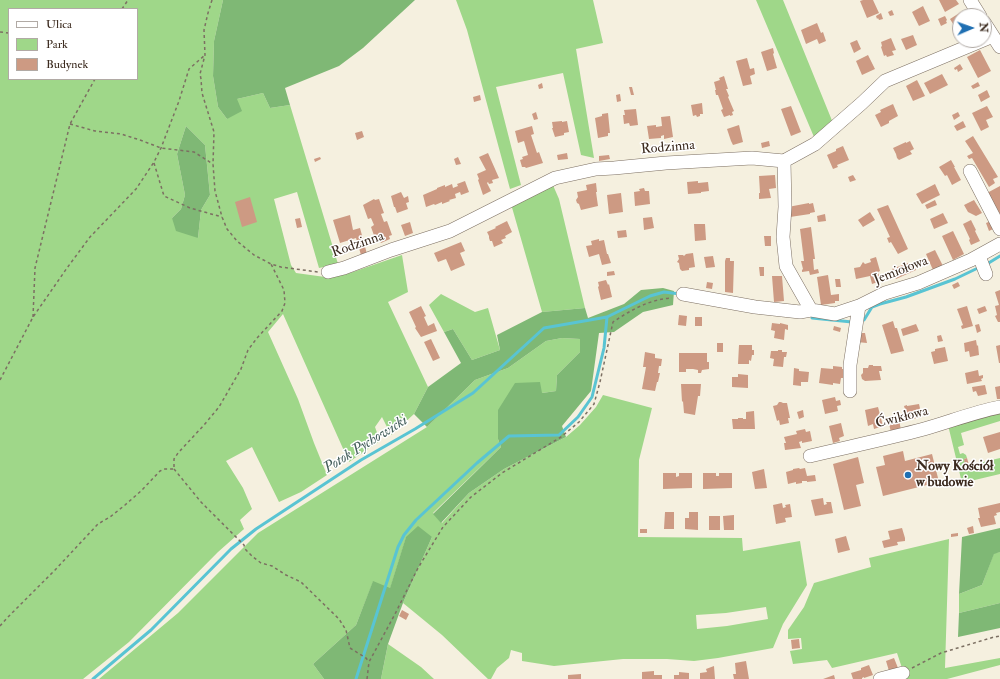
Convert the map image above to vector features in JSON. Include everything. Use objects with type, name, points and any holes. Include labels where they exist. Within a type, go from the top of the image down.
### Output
[{"type":"street","points":[[805,311],[786,266],[783,237],[785,206],[784,161],[815,144],[862,104],[885,82],[997,42]]},
{"type":"street","name":"Rodzinna","points":[[328,272],[344,268],[391,250],[450,231],[555,178],[596,169],[666,163],[752,158],[784,161]]},
{"type":"street","points":[[970,171],[1000,229]]},
{"type":"street","name":"Jemiołowa","points":[[678,296],[755,307],[835,314],[859,306],[885,293],[982,266],[1000,244]]},
{"type":"street","points":[[850,392],[850,365],[859,306]]},
{"type":"street","name":"Ćwikłowa","points":[[810,456],[897,436],[945,423],[970,414],[1000,407]]},
{"type":"street","points":[[880,679],[903,673]]},
{"type":"path","points":[[212,0],[204,30],[205,55],[200,79],[202,93],[214,132],[213,164],[215,191],[227,229],[237,241],[254,255],[271,264],[307,271],[328,272]]},
{"type":"path","points":[[0,380],[33,317],[67,268],[90,237],[136,189],[154,162],[162,148],[189,68],[205,55]]},
{"type":"path","points":[[33,317],[35,268],[70,124],[94,80]]},
{"type":"path","points":[[70,124],[95,131],[121,134],[162,148],[194,152],[213,164]]},
{"type":"path","points":[[154,162],[164,196],[190,208],[222,217]]},
{"type":"path","points":[[271,264],[284,290],[285,304],[282,311],[248,350],[240,369],[219,407],[178,452],[174,459],[174,469],[201,502],[244,545],[245,549],[253,557],[261,563],[272,566],[301,582],[339,619],[346,630],[350,648],[366,658],[369,662]]},
{"type":"path","points":[[367,679],[369,662],[392,621],[418,568],[443,527],[471,497],[502,473],[561,437],[579,422],[594,404],[613,322],[627,313],[654,301],[678,296]]},
{"type":"path","points":[[0,626],[98,524],[125,506],[164,468],[174,469]]},
{"type":"path","points":[[903,673],[941,653],[1000,636]]},
{"type":"green space","points":[[0,0],[223,0],[214,41],[213,76],[218,107],[227,119],[237,99],[263,93],[270,108],[290,105],[338,264],[319,268],[297,192],[274,199],[291,265],[296,273],[325,277],[350,273],[402,255],[408,292],[388,302],[428,387],[414,414],[391,435],[382,417],[375,427],[380,441],[349,462],[283,314],[268,332],[298,399],[327,475],[301,492],[279,502],[252,447],[226,461],[243,488],[252,509],[240,520],[244,529],[218,552],[129,642],[83,679],[0,679]],"holes":[[[186,126],[205,145],[210,195],[201,210],[198,238],[172,218],[181,209],[185,195],[177,154]]]},
{"type":"green space","points":[[223,0],[415,0],[363,48],[339,66],[285,88],[290,105],[270,108],[263,93],[237,99],[242,111],[227,119],[218,107],[213,76],[214,41]]},
{"type":"green space","points":[[456,0],[593,0],[603,43],[576,49],[594,158],[581,155],[563,73],[496,87],[521,185],[510,189],[467,30]]},
{"type":"green space","points":[[756,0],[783,0],[833,123],[814,137]]},
{"type":"green space","points":[[186,126],[205,145],[210,195],[201,210],[198,238],[176,231],[172,218],[181,209],[185,195],[177,154]]},
{"type":"green space","points":[[552,183],[559,199],[585,308],[542,312],[511,204]]},
{"type":"green space","points":[[663,288],[674,291],[673,305],[643,312],[614,332],[599,333],[591,391],[562,426],[566,437],[504,469],[469,493],[441,523],[433,514],[501,447],[498,439],[498,410],[515,383],[540,382],[542,393],[556,391],[557,375],[580,352],[580,339],[562,338],[546,341],[508,368],[475,380],[427,427],[414,414],[428,387],[461,363],[444,332],[453,329],[472,360],[500,350],[497,335],[542,312],[585,308],[588,318],[624,304],[641,290]]},
{"type":"green space","points":[[441,294],[475,312],[488,308],[500,350],[472,360],[453,329],[444,332],[429,305]]},
{"type":"green space","points":[[562,338],[580,339],[580,352],[557,375],[556,391],[542,393],[498,439],[501,447],[433,513],[442,523],[469,493],[504,469],[566,437],[580,425],[596,407],[603,395],[652,408],[639,460],[638,537],[742,538],[743,551],[800,541],[807,585],[783,624],[773,648],[694,661],[667,659],[623,659],[554,666],[522,661],[522,653],[511,650],[509,658],[497,668],[491,679],[488,679],[442,635],[403,603],[432,537],[406,538],[390,589],[373,582],[356,625],[313,664],[324,679],[99,679],[178,613],[258,533],[427,427],[475,380],[508,368],[546,341]],"holes":[[[766,607],[768,619],[727,626],[697,629],[696,615],[726,613]]]},
{"type":"green space","points":[[1000,409],[1000,421],[961,433],[964,445],[958,447],[960,454],[963,453],[966,455],[967,458],[964,459],[966,466],[1000,458],[1000,474],[962,483],[948,425]]},
{"type":"green space","points":[[418,526],[432,537],[403,603],[388,644],[381,679],[324,679],[313,664],[356,625],[373,581],[390,588],[406,537]]},
{"type":"green space","points":[[1000,528],[1000,552],[994,554],[982,585],[959,594],[962,537]]},
{"type":"green space","points":[[949,539],[945,668],[1000,658],[1000,665],[947,679],[896,679],[905,677],[897,653],[832,668],[827,660],[793,664],[790,651],[802,649],[801,638],[788,639],[788,630],[804,607],[814,583],[871,567],[869,558]]},
{"type":"green space","points":[[1000,552],[1000,603],[959,613],[959,594],[982,585],[994,553]]},
{"type":"green space","points":[[1000,603],[1000,628],[958,637],[959,613]]},
{"type":"green space","points":[[388,644],[421,667],[434,679],[381,679]]},
{"type":"building","points":[[873,0],[879,13],[867,18],[860,1]]},
{"type":"building","points":[[939,0],[956,0],[959,4],[945,12]]},
{"type":"building","points":[[923,6],[930,21],[919,26],[912,12]]},
{"type":"building","points":[[892,10],[894,15],[890,16],[888,12]]},
{"type":"building","points":[[881,13],[883,19],[879,20],[876,16]]},
{"type":"building","points":[[945,16],[947,23],[941,26],[938,19]]},
{"type":"building","points":[[817,23],[821,33],[823,32],[826,41],[819,44],[817,39],[806,44],[801,30]]},
{"type":"building","points":[[913,35],[917,45],[906,50],[901,39]]},
{"type":"building","points":[[891,38],[896,50],[892,51],[894,55],[887,57],[886,55],[884,56],[881,42]]},
{"type":"building","points":[[857,40],[861,49],[854,53],[850,43]]},
{"type":"building","points":[[773,48],[777,68],[767,71],[761,52]]},
{"type":"building","points":[[980,50],[991,71],[978,78],[967,57]]},
{"type":"building","points":[[868,55],[875,69],[862,75],[856,61]]},
{"type":"building","points":[[747,58],[750,69],[754,68],[755,74],[750,76],[752,84],[743,86],[736,61]]},
{"type":"building","points":[[960,64],[963,69],[958,72],[957,69],[955,70],[954,68]]},
{"type":"building","points":[[942,74],[948,85],[930,94],[924,83]]},
{"type":"building","points":[[724,76],[728,89],[726,89],[729,96],[728,97],[734,111],[732,112],[733,115],[724,117],[718,95],[716,95],[714,82],[720,80],[719,78]]},
{"type":"building","points":[[917,80],[925,96],[913,101],[906,86]]},
{"type":"building","points":[[978,82],[980,86],[973,89],[971,86]]},
{"type":"building","points":[[542,83],[543,88],[539,89],[538,85]]},
{"type":"building","points":[[629,87],[632,87],[634,95],[631,95]]},
{"type":"building","points":[[987,90],[990,97],[981,102],[978,95]]},
{"type":"building","points":[[620,94],[621,101],[617,102],[616,95]]},
{"type":"building","points":[[480,95],[481,100],[474,102],[473,97]]},
{"type":"building","points":[[702,103],[703,114],[700,114],[700,116],[697,117],[696,115],[693,116],[691,105]]},
{"type":"building","points":[[893,104],[898,116],[881,127],[875,115],[881,112],[880,110]]},
{"type":"building","points":[[791,106],[801,132],[791,136],[781,109]]},
{"type":"building","points":[[987,106],[993,117],[986,120],[989,127],[981,131],[972,113]]},
{"type":"building","points":[[636,109],[638,125],[630,126],[629,123],[624,124],[624,110]]},
{"type":"building","points":[[536,112],[538,119],[534,120],[532,114]]},
{"type":"building","points":[[958,112],[960,116],[954,120],[952,115]]},
{"type":"building","points":[[608,113],[610,133],[608,133],[608,136],[598,138],[595,118],[602,116],[602,114]]},
{"type":"building","points":[[670,116],[673,137],[664,139],[664,135],[661,136],[661,138],[649,139],[647,126],[662,126],[661,117]]},
{"type":"building","points":[[567,121],[569,132],[555,137],[552,122]]},
{"type":"building","points":[[963,121],[966,127],[957,131],[954,126]]},
{"type":"building","points":[[739,125],[743,142],[733,145],[727,129]]},
{"type":"building","points":[[532,126],[534,134],[531,135],[537,153],[539,152],[543,163],[526,168],[522,167],[520,160],[523,159],[522,157],[528,155],[524,141],[518,143],[515,131]]},
{"type":"building","points":[[362,131],[364,137],[357,140],[355,133]]},
{"type":"building","points":[[973,136],[998,177],[993,179],[995,183],[989,187],[972,158],[969,159],[967,156],[973,153],[965,141]]},
{"type":"building","points":[[769,141],[770,146],[762,148],[761,143]]},
{"type":"building","points":[[910,141],[914,149],[910,151],[912,154],[899,160],[893,148]]},
{"type":"building","points":[[843,146],[849,160],[837,165],[838,167],[833,169],[827,155]]},
{"type":"building","points":[[488,153],[499,178],[492,180],[493,183],[487,183],[491,191],[483,195],[477,174],[486,170],[479,157]]},
{"type":"building","points":[[567,153],[568,159],[558,160],[557,155]]},
{"type":"building","points":[[609,155],[610,159],[599,161],[599,156]]},
{"type":"building","points":[[320,157],[321,159],[315,162],[314,159]]},
{"type":"building","points":[[458,157],[461,164],[456,165],[454,159]]},
{"type":"building","points":[[951,160],[961,180],[952,185],[947,175],[945,176],[939,167]]},
{"type":"building","points":[[775,175],[776,188],[769,189],[771,198],[759,199],[759,176]]},
{"type":"building","points":[[853,175],[856,180],[850,182],[848,177]]},
{"type":"building","points":[[465,181],[469,192],[461,195],[460,192],[455,194],[456,198],[449,200],[450,201],[426,207],[423,195],[445,185],[445,187],[452,184],[453,188],[458,186],[457,184]]},
{"type":"building","points":[[698,181],[698,183],[708,182],[709,191],[688,194],[687,182]]},
{"type":"building","points":[[596,183],[598,206],[581,210],[576,200],[578,197],[577,192],[587,190],[586,185]]},
{"type":"building","points":[[935,184],[940,195],[922,204],[916,194]]},
{"type":"building","points":[[1000,186],[1000,213],[997,214],[987,193]]},
{"type":"building","points":[[644,188],[645,191],[649,191],[650,204],[635,206],[634,192],[640,191],[639,189]]},
{"type":"building","points":[[401,192],[404,198],[408,196],[409,202],[406,203],[408,209],[397,213],[391,196]]},
{"type":"building","points":[[621,193],[623,212],[609,214],[607,195]]},
{"type":"building","points":[[250,197],[257,222],[242,227],[235,202]]},
{"type":"building","points":[[374,199],[379,199],[384,213],[381,214],[384,222],[387,221],[392,235],[389,236],[390,239],[381,243],[379,239],[376,241],[371,227],[374,225],[371,218],[368,219],[363,205]]},
{"type":"building","points":[[935,200],[937,205],[927,209],[925,205]]},
{"type":"building","points":[[974,200],[982,213],[976,216],[968,212],[964,205]]},
{"type":"building","points":[[813,203],[815,212],[790,217],[788,207]]},
{"type":"building","points":[[888,205],[908,249],[898,254],[891,242],[889,243],[887,238],[890,237],[877,209]]},
{"type":"building","points":[[870,212],[875,220],[863,227],[858,220]]},
{"type":"building","points":[[943,213],[948,223],[934,229],[930,219]]},
{"type":"building","points":[[825,214],[826,221],[818,222],[817,216]]},
{"type":"building","points":[[350,215],[353,230],[360,228],[367,254],[361,255],[356,238],[340,243],[333,220]]},
{"type":"building","points":[[652,217],[654,228],[644,230],[643,218]]},
{"type":"building","points":[[300,218],[302,227],[297,228],[295,219]]},
{"type":"building","points":[[971,220],[980,241],[971,245],[970,239],[963,224]]},
{"type":"building","points":[[507,221],[512,232],[505,236],[506,238],[501,240],[503,243],[494,247],[487,232]]},
{"type":"building","points":[[991,221],[995,228],[989,231],[986,223]]},
{"type":"building","points":[[410,222],[413,233],[405,236],[401,225]]},
{"type":"building","points":[[694,224],[705,224],[706,240],[695,241]]},
{"type":"building","points":[[811,227],[815,259],[813,259],[814,270],[818,269],[819,273],[810,275],[809,271],[802,272],[803,269],[801,261],[804,261],[800,229]]},
{"type":"building","points":[[626,230],[627,237],[618,238],[617,231]]},
{"type":"building","points":[[953,231],[964,254],[953,260],[942,236]]},
{"type":"building","points":[[764,236],[771,236],[771,246],[765,246]]},
{"type":"building","points":[[599,239],[599,241],[604,240],[607,254],[611,263],[602,265],[599,254],[589,257],[586,246],[592,245],[591,241]]},
{"type":"building","points":[[461,242],[465,251],[460,253],[465,265],[451,271],[446,259],[438,262],[434,253]]},
{"type":"building","points":[[935,250],[943,266],[933,270],[926,254]]},
{"type":"building","points":[[693,253],[695,267],[682,271],[679,263],[677,262],[679,259],[678,255],[684,256],[686,254]]},
{"type":"building","points":[[713,256],[715,267],[706,268],[704,257]]},
{"type":"building","points":[[876,257],[881,281],[872,284],[870,276],[856,279],[854,268],[860,267],[863,262],[865,264],[871,262],[870,259]]},
{"type":"building","points":[[726,258],[730,258],[730,261],[734,261],[733,293],[725,292]]},
{"type":"building","points":[[908,263],[913,263],[916,270],[896,279],[892,269]]},
{"type":"building","points":[[759,267],[764,267],[764,276],[760,276]]},
{"type":"building","points":[[614,271],[615,275],[607,276],[607,272]]},
{"type":"building","points":[[828,275],[831,295],[839,294],[839,301],[821,305],[817,277]]},
{"type":"building","points":[[772,276],[782,276],[784,301],[774,302]]},
{"type":"building","points":[[835,279],[840,279],[841,287],[836,287]]},
{"type":"building","points":[[606,280],[608,285],[609,284],[612,297],[601,300],[598,282]]},
{"type":"building","points":[[707,282],[713,283],[712,289],[706,288]]},
{"type":"building","points":[[958,282],[960,286],[954,289],[952,285]]},
{"type":"building","points":[[1000,290],[1000,322],[998,322],[995,316],[997,315],[995,306],[999,305],[995,292]]},
{"type":"building","points":[[421,306],[426,316],[424,317],[428,326],[434,323],[437,331],[421,337],[415,328],[416,327],[409,312]]},
{"type":"building","points":[[967,306],[973,326],[962,329],[961,326],[963,325],[957,309]]},
{"type":"building","points":[[985,306],[987,311],[979,314],[977,309]]},
{"type":"building","points":[[679,315],[687,316],[686,326],[678,325]]},
{"type":"building","points":[[695,317],[702,317],[702,326],[695,326]]},
{"type":"building","points":[[893,321],[895,328],[897,328],[904,351],[891,354],[882,325]]},
{"type":"building","points":[[772,323],[788,325],[788,330],[785,329],[784,340],[774,338],[775,331],[771,330]]},
{"type":"building","points":[[916,324],[919,331],[903,336],[901,329]]},
{"type":"building","points":[[979,324],[981,331],[977,333],[975,325]]},
{"type":"building","points":[[834,326],[841,328],[840,332],[833,330]]},
{"type":"building","points":[[858,333],[865,333],[867,343],[857,342]]},
{"type":"building","points":[[941,335],[943,341],[938,342],[937,336]]},
{"type":"building","points":[[431,339],[440,358],[433,361],[424,342]]},
{"type":"building","points":[[976,340],[979,355],[970,357],[969,351],[965,352],[964,343]]},
{"type":"building","points":[[717,343],[723,343],[723,352],[717,352]]},
{"type":"building","points":[[739,345],[752,345],[754,355],[752,355],[751,361],[749,360],[749,364],[738,364]]},
{"type":"building","points":[[1000,345],[1000,363],[999,363],[996,346]]},
{"type":"building","points":[[945,347],[948,361],[934,364],[931,352],[935,351],[935,349]]},
{"type":"building","points":[[778,350],[787,352],[786,357],[784,357],[783,367],[773,366],[774,359],[770,358],[771,351]]},
{"type":"building","points":[[645,352],[655,354],[655,358],[662,359],[661,366],[659,366],[658,373],[660,373],[655,391],[642,389],[646,367],[643,367]]},
{"type":"building","points":[[679,353],[707,353],[709,369],[702,370],[701,373],[698,373],[698,370],[693,369],[686,369],[686,372],[679,372]]},
{"type":"building","points":[[869,365],[881,366],[882,371],[879,371],[881,380],[865,381],[862,379],[861,375],[863,373],[863,368],[868,368]]},
{"type":"building","points":[[833,366],[842,367],[843,369],[843,378],[841,378],[840,384],[833,383],[833,385],[819,383],[821,368],[833,369]]},
{"type":"building","points":[[794,368],[799,369],[799,371],[809,372],[808,382],[801,382],[801,386],[793,385]]},
{"type":"building","points":[[978,370],[979,376],[983,375],[983,378],[981,379],[982,381],[967,384],[965,373]]},
{"type":"building","points":[[738,374],[748,375],[748,388],[732,387],[732,377],[738,377]]},
{"type":"building","points":[[681,384],[701,384],[700,396],[698,396],[695,415],[684,413]]},
{"type":"building","points":[[985,385],[987,394],[978,396],[976,391],[973,392],[972,387]]},
{"type":"building","points":[[1000,386],[1000,399],[997,399],[995,387]]},
{"type":"building","points":[[835,397],[836,401],[840,400],[841,405],[837,406],[838,411],[825,414],[822,400]]},
{"type":"building","points":[[779,402],[787,403],[790,418],[788,418],[789,423],[780,425],[779,420],[777,421],[773,406],[777,405]]},
{"type":"building","points":[[919,404],[922,417],[908,420],[904,406]]},
{"type":"building","points":[[878,407],[883,426],[874,429],[873,424],[868,426],[865,410]]},
{"type":"building","points":[[803,410],[804,417],[799,419],[797,412]]},
{"type":"building","points":[[754,411],[755,429],[733,429],[732,419],[746,419],[746,412]]},
{"type":"building","points":[[899,420],[901,430],[891,433],[889,423]]},
{"type":"building","points":[[841,423],[844,436],[839,438],[840,441],[833,443],[829,426]]},
{"type":"building","points":[[805,429],[806,432],[810,431],[812,441],[802,443],[802,441],[799,442],[801,448],[785,450],[784,443],[786,443],[784,437],[797,434],[796,431]]},
{"type":"building","points":[[1000,432],[1000,449],[988,453],[983,437]]},
{"type":"building","name":"Nowy Kościół w budowie","points":[[903,451],[905,461],[932,454],[939,482],[883,496],[876,467],[885,465],[883,456]]},
{"type":"building","points":[[858,457],[864,483],[856,485],[861,506],[844,510],[833,464]]},
{"type":"building","points":[[967,458],[969,465],[965,466],[964,459]]},
{"type":"building","points":[[799,468],[805,468],[807,476],[815,475],[816,481],[802,481],[802,483],[796,484],[796,482],[788,484],[786,472]]},
{"type":"building","points":[[764,469],[767,488],[755,489],[752,472]]},
{"type":"building","points":[[663,473],[676,473],[676,477],[679,476],[679,473],[692,473],[692,488],[663,489]]},
{"type":"building","points":[[703,473],[716,473],[716,476],[719,476],[719,473],[732,473],[732,488],[703,489]]},
{"type":"building","points":[[823,498],[824,505],[827,504],[826,502],[831,502],[833,513],[815,516],[811,500]]},
{"type":"building","points":[[782,503],[783,508],[786,507],[785,505],[790,504],[792,517],[785,518],[786,522],[776,524],[773,505]]},
{"type":"building","points":[[1000,503],[1000,512],[996,513],[997,515],[994,516],[996,524],[981,527],[978,518],[980,518],[978,508]]},
{"type":"building","points":[[665,512],[674,512],[674,529],[664,529]]},
{"type":"building","points":[[689,512],[698,512],[698,530],[685,529],[685,518],[689,518]]},
{"type":"building","points":[[734,515],[734,530],[724,530],[723,516]]},
{"type":"building","points":[[709,516],[720,516],[720,530],[709,530]]},
{"type":"building","points":[[973,526],[974,533],[969,534],[967,528]]},
{"type":"building","points":[[902,528],[905,541],[897,542],[898,545],[884,548],[882,541],[890,539],[888,531]]},
{"type":"building","points":[[640,529],[647,529],[647,533],[640,533]]},
{"type":"building","points":[[958,533],[958,536],[951,537],[951,534]]},
{"type":"building","points":[[846,536],[850,550],[838,553],[835,539]]},
{"type":"building","points":[[402,610],[409,614],[406,620],[399,616]]},
{"type":"building","points":[[799,639],[800,648],[792,649],[791,640]]},
{"type":"building","points":[[894,658],[898,668],[889,671],[886,661]]},
{"type":"building","points":[[746,661],[749,679],[734,679],[733,674],[736,674],[735,663]]},
{"type":"building","points":[[869,665],[873,675],[862,679],[853,679],[851,673],[861,670],[861,668]]},
{"type":"building","points":[[714,666],[715,679],[700,679],[700,673],[707,672],[706,669]]},
{"type":"building","points":[[654,671],[654,675],[662,675],[662,679],[642,679],[642,672]]},
{"type":"building","points":[[679,672],[689,673],[689,679],[674,679],[674,675],[679,675]]},
{"type":"building","points":[[581,674],[581,679],[568,679],[568,675]]},
{"type":"building","points":[[834,675],[835,679],[823,679]]},
{"type":"waterway","name":"Potok Pychowicki","points":[[987,264],[1000,256]]},
{"type":"waterway","name":"Potok Pychowicki","points":[[864,320],[872,307],[906,297],[955,279],[980,267]]},
{"type":"waterway","name":"Potok Pychowicki","points":[[93,679],[151,630],[231,549],[256,529],[361,460],[473,393],[544,328],[607,317],[650,296],[664,292],[680,294]]},
{"type":"waterway","points":[[356,679],[398,547],[404,535],[416,520],[477,463],[509,436],[559,435],[578,417],[592,397],[604,348],[607,317]]},
{"type":"waterway","name":"Potok Pychowicki","points":[[812,318],[852,322]]},
{"type":"place","name":"Nowy Kościół w budowie","points":[[908,475]]}]
